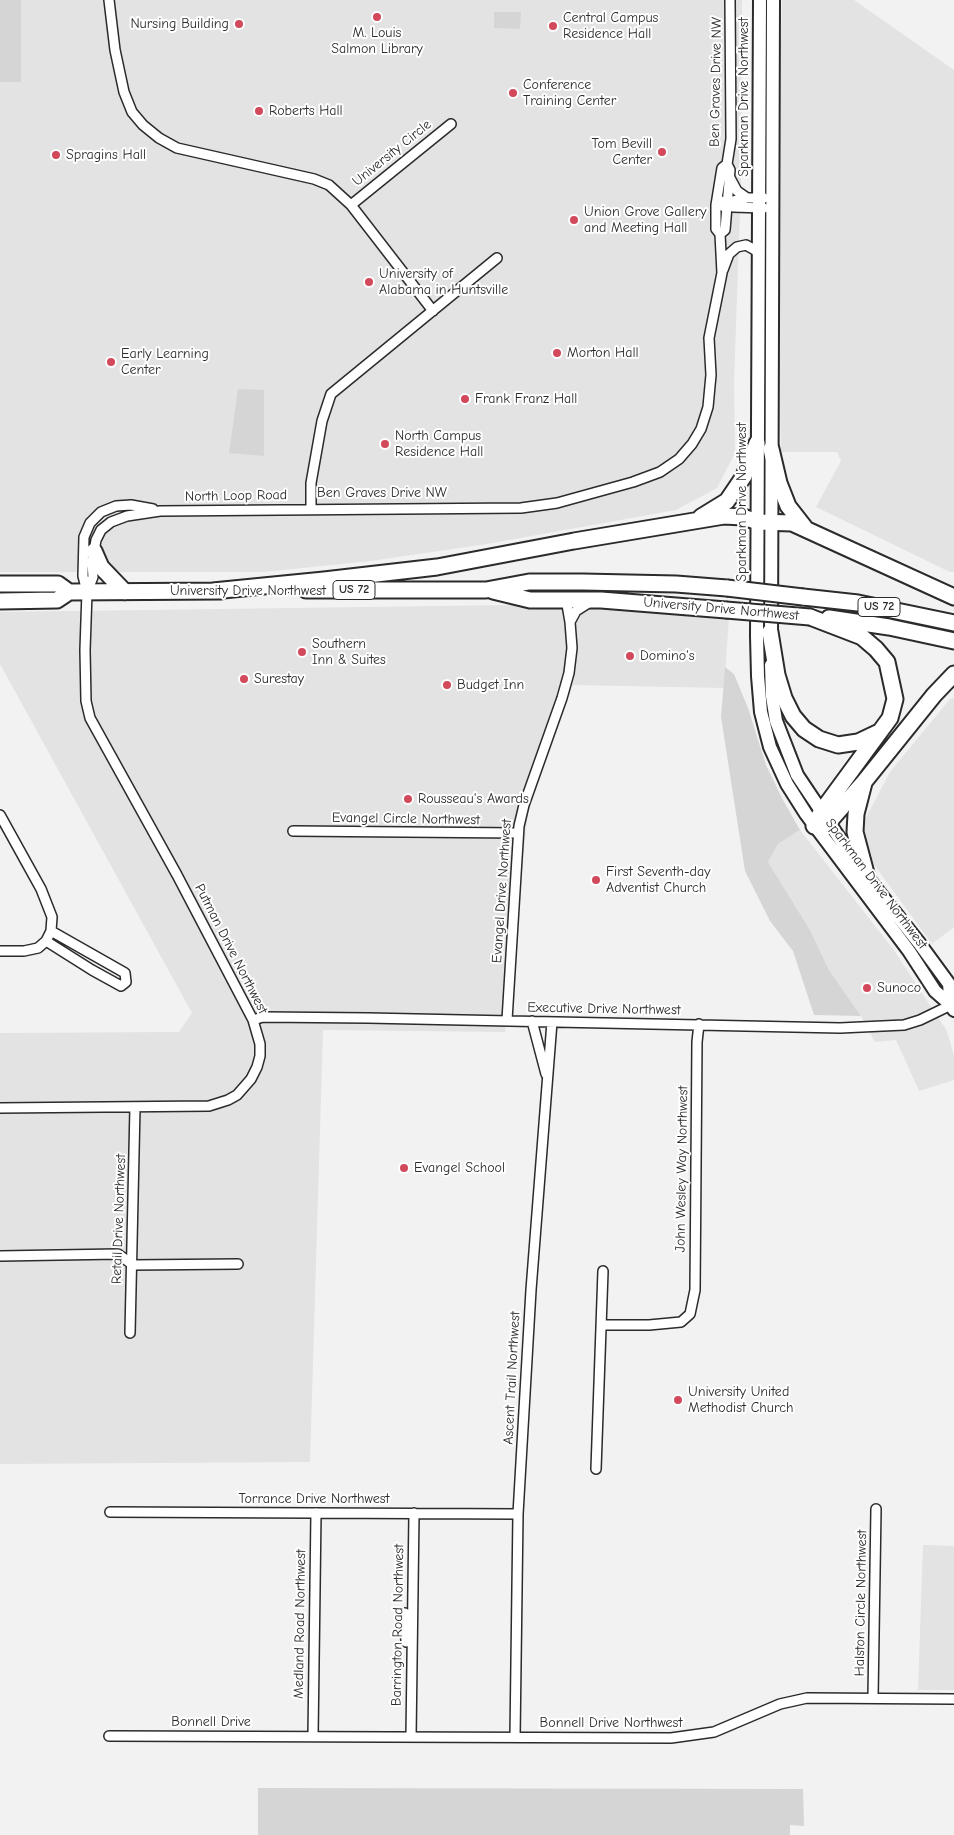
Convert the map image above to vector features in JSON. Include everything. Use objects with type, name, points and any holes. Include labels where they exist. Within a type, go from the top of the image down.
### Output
[{"type":"highway","points":[[695,521],[727,501],[764,446]]},
{"type":"highway","points":[[764,446],[788,506],[807,530]]},
{"type":"highway","points":[[212,591],[446,565],[724,516],[743,517],[765,522],[792,523],[954,597]]},
{"type":"highway","points":[[94,552],[101,568],[125,592]]},
{"type":"highway","name":"University Drive Northwest","points":[[0,601],[57,600],[69,592],[486,590],[529,582],[665,583],[858,603],[954,623]]},
{"type":"highway","name":"US 72","points":[[566,599],[577,589],[645,589],[654,588],[665,583]]},
{"type":"highway","name":"University Drive Northwest","points":[[0,584],[58,584],[69,592]]},
{"type":"highway","name":"University Drive Northwest","points":[[486,590],[530,600],[596,600],[834,619],[889,627],[954,641]]},
{"type":"highway","points":[[810,617],[862,637],[876,649],[887,662],[895,700],[890,718],[878,732],[821,820]]},
{"type":"highway","points":[[770,632],[777,675],[784,698],[793,716],[804,729],[819,739],[838,745],[858,742],[878,732]]},
{"type":"highway","points":[[821,820],[864,782],[934,695],[954,674]]},
{"type":"highway","points":[[864,782],[856,814],[855,832],[867,876]]},
{"type":"main road","name":"Sparkman Drive Northwest","points":[[760,0],[755,201],[772,696],[776,721],[797,775],[821,820],[935,991],[953,1008]]},
{"type":"main road","name":"Sparkman Drive Northwest","points":[[764,446],[772,203],[773,0]]},
{"type":"main road","name":"Sparkman Drive Northwest","points":[[765,522],[758,676],[761,712],[770,747],[787,784],[821,820],[867,876],[949,984],[953,1008]]},
{"type":"street","points":[[109,0],[113,42],[124,92],[132,112],[148,130],[159,138],[177,148],[321,181],[329,185],[351,205],[433,311],[498,258]]},
{"type":"street","name":"Ben Graves Drive NW","points":[[720,234],[725,230],[730,170],[727,164],[731,139],[730,0]]},
{"type":"street","name":"University Circle","points":[[351,205],[451,124]]},
{"type":"street","name":"Ben Graves Drive NW","points":[[433,311],[331,394],[322,421],[311,483],[311,509],[521,508],[557,503],[633,482],[660,472],[678,459],[692,444],[701,429],[708,408],[711,375],[709,338],[722,273],[720,234],[716,229],[716,214],[722,168],[727,164]]},
{"type":"street","points":[[729,175],[737,191],[755,201]]},
{"type":"street","points":[[718,190],[727,204],[733,207],[755,201]]},
{"type":"street","points":[[716,214],[727,204],[755,201],[772,203]]},
{"type":"street","points":[[722,273],[729,254],[737,247],[746,245],[758,254]]},
{"type":"street","name":"North Loop Road","points":[[87,592],[83,576],[82,556],[84,538],[90,523],[101,512],[116,506],[131,505],[160,511]]},
{"type":"street","name":"North Loop Road","points":[[87,592],[93,577],[96,540],[101,530],[111,522],[127,516],[160,511],[311,509]]},
{"type":"street","name":"Putman Drive Northwest","points":[[0,1108],[209,1106],[237,1095],[256,1072],[260,1056],[258,1032],[253,1020],[182,883],[90,718],[86,701],[87,592]]},
{"type":"street","name":"Evangel Drive Northwest","points":[[507,1020],[518,833],[524,806],[569,673],[572,648],[566,599]]},
{"type":"street","points":[[570,622],[576,611],[596,600]]},
{"type":"street","points":[[0,815],[41,889],[52,917],[51,930],[46,941],[38,948],[24,951],[0,951]]},
{"type":"street","name":"Evangel Circle Northwest","points":[[293,831],[518,833]]},
{"type":"street","points":[[46,941],[120,986],[126,982],[125,974],[51,930]]},
{"type":"street","name":"Executive Drive Northwest","points":[[253,1020],[263,1017],[507,1020],[840,1028],[904,1025],[953,1008]]},
{"type":"street","points":[[532,1021],[548,1079]]},
{"type":"street","name":"Ascent Trail Northwest","points":[[515,1737],[518,1514],[531,1290],[552,1022]]},
{"type":"street","name":"John Wesley Way Northwest","points":[[602,1325],[649,1325],[681,1322],[690,1314],[695,1290],[697,1042],[699,1024]]},
{"type":"street","name":"Retail Drive Northwest","points":[[130,1333],[133,1265],[135,1106]]},
{"type":"street","points":[[0,1256],[118,1254],[133,1265],[238,1264]]},
{"type":"street","points":[[596,1469],[603,1271]]},
{"type":"street","name":"Halston Circle Northwest","points":[[873,1697],[876,1509]]},
{"type":"street","name":"Torrance Drive Northwest","points":[[110,1512],[518,1514]]},
{"type":"street","name":"Medland Road Northwest","points":[[313,1736],[316,1512]]},
{"type":"street","name":"Barrington Road Northwest","points":[[411,1737],[414,1513]]},
{"type":"street","points":[[405,1613],[411,1737]]},
{"type":"street","name":"Bonnell Drive Northwest","points":[[313,1736],[687,1737],[714,1732],[780,1704],[798,1699],[873,1697],[954,1699]]},
{"type":"street","name":"Bonnell Drive","points":[[109,1736],[313,1736]]},
{"type":"shaded area","name":"University of Alabama in Huntsville","points":[[0,0],[742,0],[741,182],[734,383],[735,453],[717,488],[676,510],[487,544],[371,561],[264,572],[0,572]]},
{"type":"shaded area","points":[[0,0],[21,0],[21,82],[0,82]]},
{"type":"shaded area","points":[[782,0],[854,0],[954,70],[954,572],[950,572],[816,507],[841,461],[837,452],[781,452],[776,248]]},
{"type":"shaded area","points":[[494,12],[521,12],[520,29],[494,28]]},
{"type":"shaded area","points":[[238,389],[264,390],[264,456],[229,453]]},
{"type":"shaded area","points":[[583,604],[729,618],[724,688],[573,685],[528,813],[505,1032],[323,1030],[310,1462],[0,1464],[0,1033],[179,1032],[192,1013],[0,664],[0,612]]},
{"type":"shaded area","points":[[725,667],[734,674],[748,708],[766,765],[800,830],[778,844],[768,862],[810,930],[829,970],[861,1016],[814,1015],[793,951],[770,921],[745,871],[721,717]]},
{"type":"shaded area","points":[[954,698],[954,927],[932,944],[867,855],[862,825],[890,772],[950,699]]},
{"type":"shaded area","points":[[800,830],[893,949],[947,1031],[954,1056],[954,1080],[919,1091],[896,1040],[875,1042],[861,1016],[829,970],[810,930],[768,862],[778,844]]},
{"type":"shaded area","points":[[923,1545],[954,1546],[954,1690],[918,1690]]},
{"type":"shaded area","points":[[258,1788],[803,1789],[804,1826],[790,1825],[790,1835],[258,1835]]},
{"type":"place","name":"M. Louis Salmon Library","points":[[377,17]]},
{"type":"place","name":"Nursing Building","points":[[239,24]]},
{"type":"place","name":"Central Campus Residence Hall","points":[[553,26]]},
{"type":"place","name":"Conference Training Center","points":[[513,93]]},
{"type":"place","name":"Roberts Hall","points":[[259,111]]},
{"type":"place","name":"Tom Bevill Center","points":[[662,152]]},
{"type":"place","name":"Spragins Hall","points":[[56,155]]},
{"type":"place","name":"Union Grove Gallery and Meeting Hall","points":[[574,220]]},
{"type":"place","name":"University of Alabama in Huntsville","points":[[369,282]]},
{"type":"place","name":"Morton Hall","points":[[557,353]]},
{"type":"place","name":"Early Learning Center","points":[[111,362]]},
{"type":"place","name":"Frank Franz Hall","points":[[465,399]]},
{"type":"place","name":"North Campus Residence Hall","points":[[385,444]]},
{"type":"place","name":"Southern Inn & Suites","points":[[302,652]]},
{"type":"place","name":"Domino's","points":[[630,656]]},
{"type":"place","name":"Surestay","points":[[244,679]]},
{"type":"place","name":"Budget Inn","points":[[447,685]]},
{"type":"place","name":"Rousseau's Awards","points":[[408,799]]},
{"type":"place","name":"First Seventh-day Adventist Church","points":[[596,880]]},
{"type":"place","name":"Sunoco","points":[[867,988]]},
{"type":"place","name":"Evangel School","points":[[404,1168]]},
{"type":"place","name":"University United Methodist Church","points":[[678,1400]]}]
